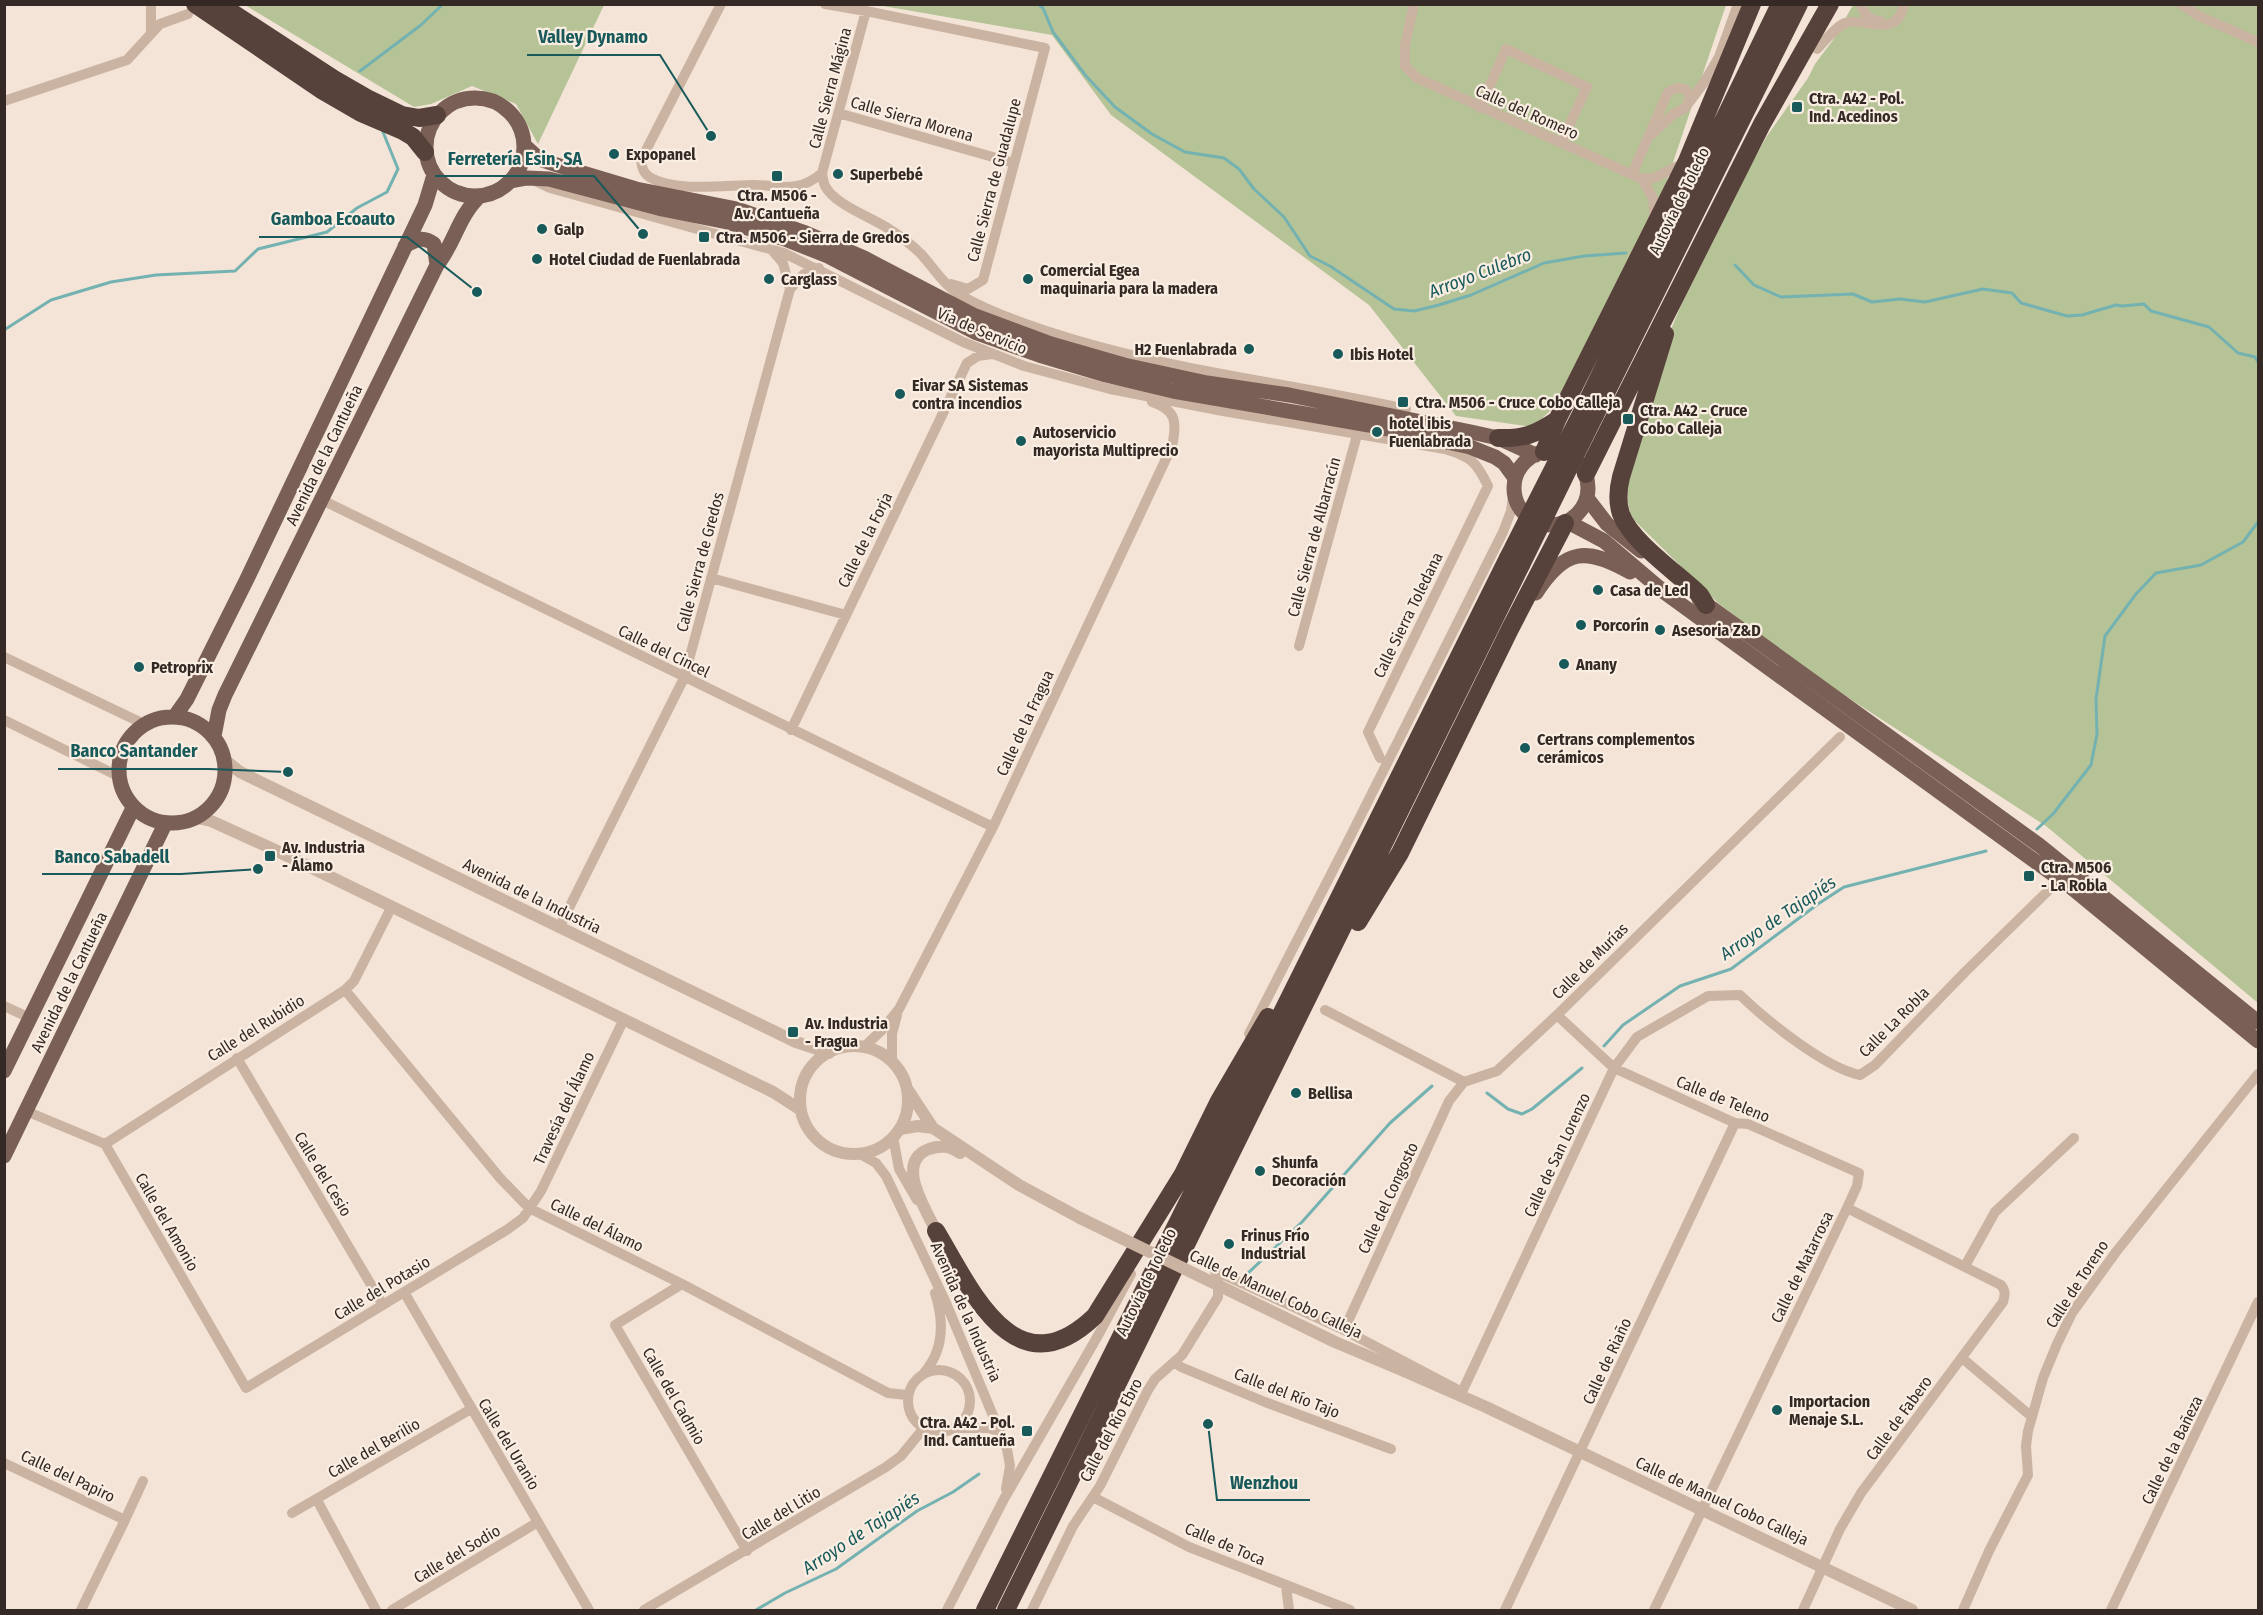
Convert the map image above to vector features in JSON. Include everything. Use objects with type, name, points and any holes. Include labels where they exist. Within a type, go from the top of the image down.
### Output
[{"type":"highway","points":[[219,4],[367,98],[402,115],[419,118],[437,115]]},
{"type":"highway","points":[[1540,453],[1687,161],[1752,4]]},
{"type":"highway","name":"Autovía de Toledo","points":[[1593,414],[1712,144],[1780,4]]},
{"type":"highway","name":"Autovía de Toledo","points":[[1593,414],[1799,4]]},
{"type":"highway","points":[[1756,111],[1785,44],[1806,4]]},
{"type":"highway","points":[[1322,972],[1593,414],[1815,4]]},
{"type":"highway","points":[[1586,474],[1762,124],[1830,4]]},
{"type":"highway","points":[[1749,153],[1771,124],[1843,4]]},
{"type":"highway","points":[[191,9],[361,113],[413,137],[425,152]]},
{"type":"highway","points":[[1682,280],[1621,477],[1618,499],[1621,514],[1628,527],[1646,547],[1694,589],[1706,605]]},
{"type":"highway","points":[[1498,438],[1514,439],[1530,436],[1557,420]]},
{"type":"highway","points":[[1322,972],[1351,933],[1400,853],[1510,629],[1566,522]]},
{"type":"highway","points":[[986,1611],[1311,953],[1519,563]]},
{"type":"highway","points":[[936,1231],[982,1308],[1010,1335],[1025,1341],[1041,1342],[1056,1340],[1084,1327],[1095,1316],[1183,1174],[1219,1101],[1284,990],[1311,953]]},
{"type":"highway","name":"Autovía de Toledo","points":[[1006,1611],[1322,972]]},
{"type":"main road","points":[[472,97],[491,100],[508,110],[520,126],[524,146],[521,164],[511,181],[502,189],[480,196],[462,195],[446,188],[434,176],[425,152],[427,132],[437,115],[453,102],[472,97]]},
{"type":"main road","points":[[511,181],[527,178],[549,179],[663,209],[727,222],[785,239],[828,256],[977,333],[1106,375],[1173,391],[1369,425],[1447,446],[1470,447],[1495,457],[1508,468],[1515,484],[1516,502],[1522,512],[1531,520],[1542,524],[1554,525],[1566,522],[1580,512],[1587,498],[1586,474],[1579,463],[1557,452],[1540,453],[1498,438],[1471,432],[1289,395],[1207,383],[1124,365],[1000,327],[864,258],[803,232],[736,209],[636,189],[569,169],[540,159],[524,146]]},
{"type":"main road","name":"Avenida de la Cantueña","points":[[175,716],[187,699],[246,581],[425,205],[434,176]]},
{"type":"main road","name":"Avenida de la Cantueña","points":[[214,736],[219,710],[225,695],[437,265],[444,256],[468,207],[480,196]]},
{"type":"main road","points":[[405,246],[417,239],[427,239],[434,244],[437,265]]},
{"type":"main road","points":[[1515,484],[1523,464],[1540,453]]},
{"type":"main road","points":[[1587,498],[1607,524],[1706,605],[2039,845],[2259,1022]]},
{"type":"main road","points":[[1566,522],[1604,541],[1664,592],[2072,888],[2259,1041]]},
{"type":"main road","points":[[1510,629],[1545,579],[1569,558],[1589,556],[1609,560],[1664,592]]},
{"type":"main road","points":[[175,716],[197,722],[214,736],[225,760],[225,777],[220,794],[211,807],[197,818],[182,823],[165,824],[148,818],[134,808],[123,793],[118,776],[120,756],[129,738],[144,724],[159,718],[175,716]]},
{"type":"main road","name":"Avenida de la Cantueña","points":[[4,1071],[134,808]]},
{"type":"main road","name":"Avenida de la Cantueña","points":[[4,1156],[165,824]]},
{"type":"street","points":[[151,4],[151,32]]},
{"type":"street","name":"Calle Sierra Mágina","points":[[721,4],[641,160],[643,171],[651,178],[664,183],[705,187],[758,185],[788,188],[814,180],[822,173]]},
{"type":"street","points":[[825,4],[866,11]]},
{"type":"street","name":"Calle del Romero","points":[[1414,4],[1405,45],[1405,66],[1417,78],[1637,176]]},
{"type":"street","points":[[1652,134],[1688,104],[1703,84],[1719,57],[1738,4]]},
{"type":"street","points":[[1861,4],[1864,14],[1875,21],[1893,22]]},
{"type":"street","points":[[1817,49],[1842,24],[1853,21],[1880,27],[1893,22],[1899,16],[1904,4]]},
{"type":"street","points":[[2181,4],[2199,16],[2259,42]]},
{"type":"street","points":[[4,101],[126,60],[160,24],[191,9]]},
{"type":"street","name":"Calle Sierra Mágina","points":[[847,205],[832,195],[824,186],[822,173],[866,11]]},
{"type":"street","name":"Calle Sierra de Guadalupe","points":[[866,11],[1045,48],[982,280],[968,289],[956,287],[945,281]]},
{"type":"street","points":[[1480,108],[1506,49],[1587,87],[1562,143]]},
{"type":"street","points":[[1637,176],[1668,92],[1677,88],[1685,89],[1690,96],[1688,104]]},
{"type":"street","name":"Calle Sierra Morena","points":[[838,113],[1014,163]]},
{"type":"street","points":[[1637,176],[1654,178],[1687,161]]},
{"type":"street","points":[[1637,176],[1653,198],[1655,224]]},
{"type":"street","name":"Vía de Servicio","points":[[527,178],[550,188],[784,253],[819,268],[963,342],[1024,366],[1110,389],[1357,435],[1447,446],[1478,465],[1488,486]]},
{"type":"street","name":"Vía de Servicio","points":[[847,205],[896,234],[918,251],[960,296],[1000,314],[1105,349],[1168,364],[1406,409]]},
{"type":"street","points":[[771,249],[783,263],[790,289]]},
{"type":"street","points":[[790,289],[804,274],[819,268]]},
{"type":"street","name":"Calle Sierra de Gredos","points":[[559,928],[684,678],[790,289]]},
{"type":"street","points":[[963,342],[967,363],[978,356],[993,353]]},
{"type":"street","name":"Calle de la Forja","points":[[791,730],[967,363]]},
{"type":"street","name":"Calle de la Fragua","points":[[892,1062],[892,1034],[899,1009],[993,827],[1172,446],[1176,428],[1173,416],[1163,405],[1110,389]]},
{"type":"street","name":"Calle Sierra de Albarracín","points":[[1299,646],[1357,435]]},
{"type":"street","points":[[1219,1101],[1271,988],[1350,839],[1503,532],[1511,511],[1515,484]]},
{"type":"street","name":"Calle Sierra Toledana","points":[[1380,758],[1368,732],[1488,486]]},
{"type":"street","name":"Calle del Cincel","points":[[322,500],[993,827]]},
{"type":"street","points":[[711,578],[846,615]]},
{"type":"street","points":[[4,657],[144,724]]},
{"type":"street","points":[[4,720],[118,776]]},
{"type":"street","name":"Calle de Murías","points":[[1464,1082],[1497,1071],[1840,737]]},
{"type":"street","name":"Avenida de la Industria","points":[[225,760],[240,772],[559,928],[796,1042],[829,1053]]},
{"type":"street","points":[[197,818],[211,820],[238,832],[773,1092],[801,1110]]},
{"type":"street","name":"Calle La Robla","points":[[1740,995],[1763,1017],[1791,1037],[1831,1063],[1860,1075],[1875,1065],[2052,887]]},
{"type":"street","name":"Calle del Rubidio","points":[[105,1144],[345,990],[354,981],[391,908]]},
{"type":"street","name":"Calle del Álamo","points":[[345,990],[500,1178],[529,1208],[682,1284],[888,1393],[907,1395]]},
{"type":"street","name":"Calle de San Lorenzo","points":[[1462,1392],[1614,1068],[1637,1037],[1708,996],[1740,995]]},
{"type":"street","points":[[4,1005],[30,1018]]},
{"type":"street","name":"Calle de la Fragua","points":[[864,1047],[899,1009]]},
{"type":"street","points":[[1325,1010],[1464,1082]]},
{"type":"street","name":"Calle de Teleno","points":[[1557,1015],[1614,1068],[1735,1123],[1748,1124],[1859,1173],[1857,1186],[1847,1208]]},
{"type":"street","name":"Travesía del Álamo","points":[[529,1208],[541,1191],[624,1019]]},
{"type":"street","points":[[846,1047],[864,1047],[892,1062],[902,1075],[907,1089],[906,1117],[897,1133],[882,1147],[860,1154],[833,1150],[816,1138],[807,1127],[801,1110],[800,1093],[805,1077],[815,1063],[829,1053],[846,1047]]},
{"type":"street","name":"Calle del Cesio","points":[[237,1058],[383,1305]]},
{"type":"street","name":"Calle de Toreno","points":[[1963,1611],[1989,1551],[2028,1475],[2026,1446],[2032,1417],[2056,1344],[2078,1305],[2116,1252],[2259,1074]]},
{"type":"street","name":"Calle del Congosto","points":[[1344,1330],[1449,1101],[1464,1082]]},
{"type":"street","name":"Calle de Manuel Cobo Calleja","points":[[907,1089],[933,1128],[1019,1185],[1080,1218],[1335,1342],[1486,1407],[1912,1611]]},
{"type":"street","points":[[26,1111],[105,1144]]},
{"type":"street","name":"Calle de Riaño","points":[[1505,1611],[1735,1123]]},
{"type":"street","points":[[897,1133],[918,1126],[933,1128]]},
{"type":"street","points":[[897,1133],[899,1169],[936,1231]]},
{"type":"street","points":[[1965,1266],[1995,1212],[2074,1138]]},
{"type":"street","name":"Calle del Amonio","points":[[105,1144],[246,1388]]},
{"type":"street","points":[[936,1231],[915,1185],[912,1172],[918,1155],[928,1149],[939,1146],[951,1147],[984,1170],[1019,1185]]},
{"type":"street","name":"Avenida de la Industria","points":[[860,1154],[876,1163],[886,1176],[946,1303],[1001,1433],[1010,1466],[1004,1499]]},
{"type":"street","points":[[947,1611],[1004,1499],[1100,1332],[1183,1174]]},
{"type":"street","name":"Calle del Potasio","points":[[246,1388],[508,1229],[523,1218],[529,1208]]},
{"type":"street","name":"Calle de Matarrosa","points":[[1654,1611],[1847,1208],[1965,1266]]},
{"type":"street","points":[[927,1266],[940,1308],[941,1334],[939,1349],[933,1362],[913,1382],[907,1395],[908,1408],[913,1420],[923,1429],[934,1433],[956,1428],[988,1428],[1001,1433]]},
{"type":"street","name":"Calle de Fabero","points":[[1803,1611],[1840,1529],[1861,1493],[2003,1302],[2005,1289],[2001,1285],[1965,1266]]},
{"type":"street","name":"Calle de Manuel Cobo Calleja","points":[[1215,1271],[1344,1330],[1486,1407]]},
{"type":"street","name":"Calle del Río Ebro","points":[[1032,1611],[1073,1526],[1093,1497],[1148,1390],[1155,1379],[1182,1355],[1218,1297],[1218,1281],[1215,1271]]},
{"type":"street","name":"Calle del Cadmio","points":[[682,1284],[615,1325],[747,1551]]},
{"type":"street","name":"Calle del Uranio","points":[[404,1292],[589,1611]]},
{"type":"street","name":"Calle de la Bañeza","points":[[2110,1611],[2259,1302]]},
{"type":"street","points":[[1962,1358],[2032,1417]]},
{"type":"street","name":"Calle del Río Tajo","points":[[1174,1362],[1265,1402],[1391,1449]]},
{"type":"street","points":[[924,1373],[938,1369],[951,1372],[966,1386],[970,1406],[966,1419],[956,1428]]},
{"type":"street","name":"Calle del Berilio","points":[[292,1513],[471,1409]]},
{"type":"street","name":"Calle del Litio","points":[[644,1611],[886,1467],[901,1456],[923,1429]]},
{"type":"street","name":"Calle del Papiro","points":[[4,1462],[125,1520],[81,1611]]},
{"type":"street","points":[[125,1520],[143,1481]]},
{"type":"street","name":"Calle de Toca","points":[[1093,1497],[1189,1547],[1350,1611]]},
{"type":"street","points":[[317,1500],[376,1611]]},
{"type":"street","name":"Calle del Sodio","points":[[392,1611],[538,1522]]},
{"type":"street","points":[[1286,1586],[1289,1611]]},
{"type":"green space","points":[[245,5],[604,5],[538,144],[516,104],[472,86],[431,104],[414,107]]},
{"type":"green space","points":[[877,5],[1726,5],[1659,204],[1554,407],[1533,427],[1456,416],[1369,305],[1111,115],[1052,35]]},
{"type":"green space","points":[[1853,5],[2258,5],[2258,1003],[2046,826],[1810,673],[1718,603],[1631,517],[1625,489],[1670,332],[1702,254],[1767,136],[1833,40]]},
{"type":"waterway","points":[[360,71],[421,25],[443,4]]},
{"type":"waterway","name":"Arroyo Culebro","points":[[1038,4],[1043,8],[1053,32],[1086,76],[1115,107],[1152,134],[1185,152],[1224,158],[1239,169],[1254,189],[1284,217],[1310,256],[1330,266],[1394,309],[1414,311],[1439,305],[1471,295],[1544,263],[1584,256],[1626,253]]},
{"type":"waterway","points":[[4,330],[51,300],[111,282],[156,275],[235,271],[258,249],[327,232],[357,208],[387,192],[398,169],[383,132]]},
{"type":"waterway","name":"Arroyo Culebro","points":[[1735,265],[1754,285],[1781,297],[1853,294],[1872,302],[1900,299],[1925,302],[1983,289],[2012,293],[2021,303],[2067,316],[2082,315],[2116,305],[2144,304],[2151,311],[2209,327],[2238,353],[2255,357],[2258,362]]},
{"type":"waterway","name":"Arroyo de Tajapiés","points":[[2037,829],[2053,814],[2091,765],[2097,734],[2096,699],[2105,636],[2136,594],[2156,573],[2201,565],[2243,542],[2258,522]]},
{"type":"waterway","name":"Arroyo de Tajapiés","points":[[1604,1046],[1623,1025],[1680,986],[1731,969],[1844,887],[1986,851]]},
{"type":"waterway","name":"Arroyo de Tajapiés","points":[[1487,1093],[1508,1109],[1522,1114],[1532,1109],[1582,1068]]},
{"type":"waterway","name":"Arroyo de Tajapiés","points":[[1246,1275],[1302,1222],[1390,1123],[1432,1086]]},
{"type":"waterway","name":"Arroyo de Tajapiés","points":[[756,1610],[785,1593],[836,1569],[917,1511],[953,1492],[979,1474]]},
{"type":"place","name":"Ctra. A42 - Pol. Ind. Acedinos","points":[[1797,107]]},
{"type":"place","name":"Valley Dynamo","points":[[711,136]]},
{"type":"place","name":"Expopanel","points":[[614,154]]},
{"type":"place","name":"Superbebé","points":[[838,174]]},
{"type":"place","name":"Ctra. M506 - Av. Cantueña","points":[[777,176]]},
{"type":"place","name":"Galp","points":[[542,229]]},
{"type":"place","name":"Ferretería Esin, SA","points":[[643,234]]},
{"type":"place","name":"Ctra. M506 - Sierra de Gredos","points":[[704,237]]},
{"type":"place","name":"Hotel Ciudad de Fuenlabrada","points":[[537,259]]},
{"type":"place","name":"Carglass","points":[[769,279]]},
{"type":"place","name":"Comercial Egea maquinaria para la madera","points":[[1028,279]]},
{"type":"place","name":"Gamboa Ecoauto","points":[[477,292]]},
{"type":"place","name":"H2 Fuenlabrada","points":[[1249,349]]},
{"type":"place","name":"Ibis Hotel","points":[[1338,354]]},
{"type":"place","name":"Eivar SA Sistemas contra incendios","points":[[900,394]]},
{"type":"place","name":"Ctra. M506 - Cruce Cobo Calleja","points":[[1403,402]]},
{"type":"place","name":"Ctra. A42 - Cruce Cobo Calleja","points":[[1628,419]]},
{"type":"place","name":"hotel ibis Fuenlabrada","points":[[1377,432]]},
{"type":"place","name":"Autoservicio mayorista Multiprecio","points":[[1021,441]]},
{"type":"place","name":"Casa de Led","points":[[1598,590]]},
{"type":"place","name":"Porcorín","points":[[1581,625]]},
{"type":"place","name":"Asesoria Z&D","points":[[1660,630]]},
{"type":"place","name":"Anany","points":[[1564,664]]},
{"type":"place","name":"Petroprix","points":[[139,667]]},
{"type":"place","name":"Certrans complementos cerámicos","points":[[1525,748]]},
{"type":"place","name":"Banco Santander","points":[[288,772]]},
{"type":"place","name":"Av. Industria - Álamo","points":[[270,856]]},
{"type":"place","name":"Banco Sabadell","points":[[258,869]]},
{"type":"place","name":"Ctra. M506 - La Robla","points":[[2029,876]]},
{"type":"place","name":"Av. Industria - Fragua","points":[[793,1032]]},
{"type":"place","name":"Bellisa","points":[[1296,1093]]},
{"type":"place","name":"Shunfa Decoración","points":[[1260,1171]]},
{"type":"place","name":"Frinus Frío Industrial","points":[[1229,1244]]},
{"type":"place","name":"Importacion Menaje S.L.","points":[[1777,1410]]},
{"type":"place","name":"Wenzhou","points":[[1208,1424]]},
{"type":"place","name":"Ctra. A42 - Pol. Ind. Cantueña","points":[[1027,1431]]}]
